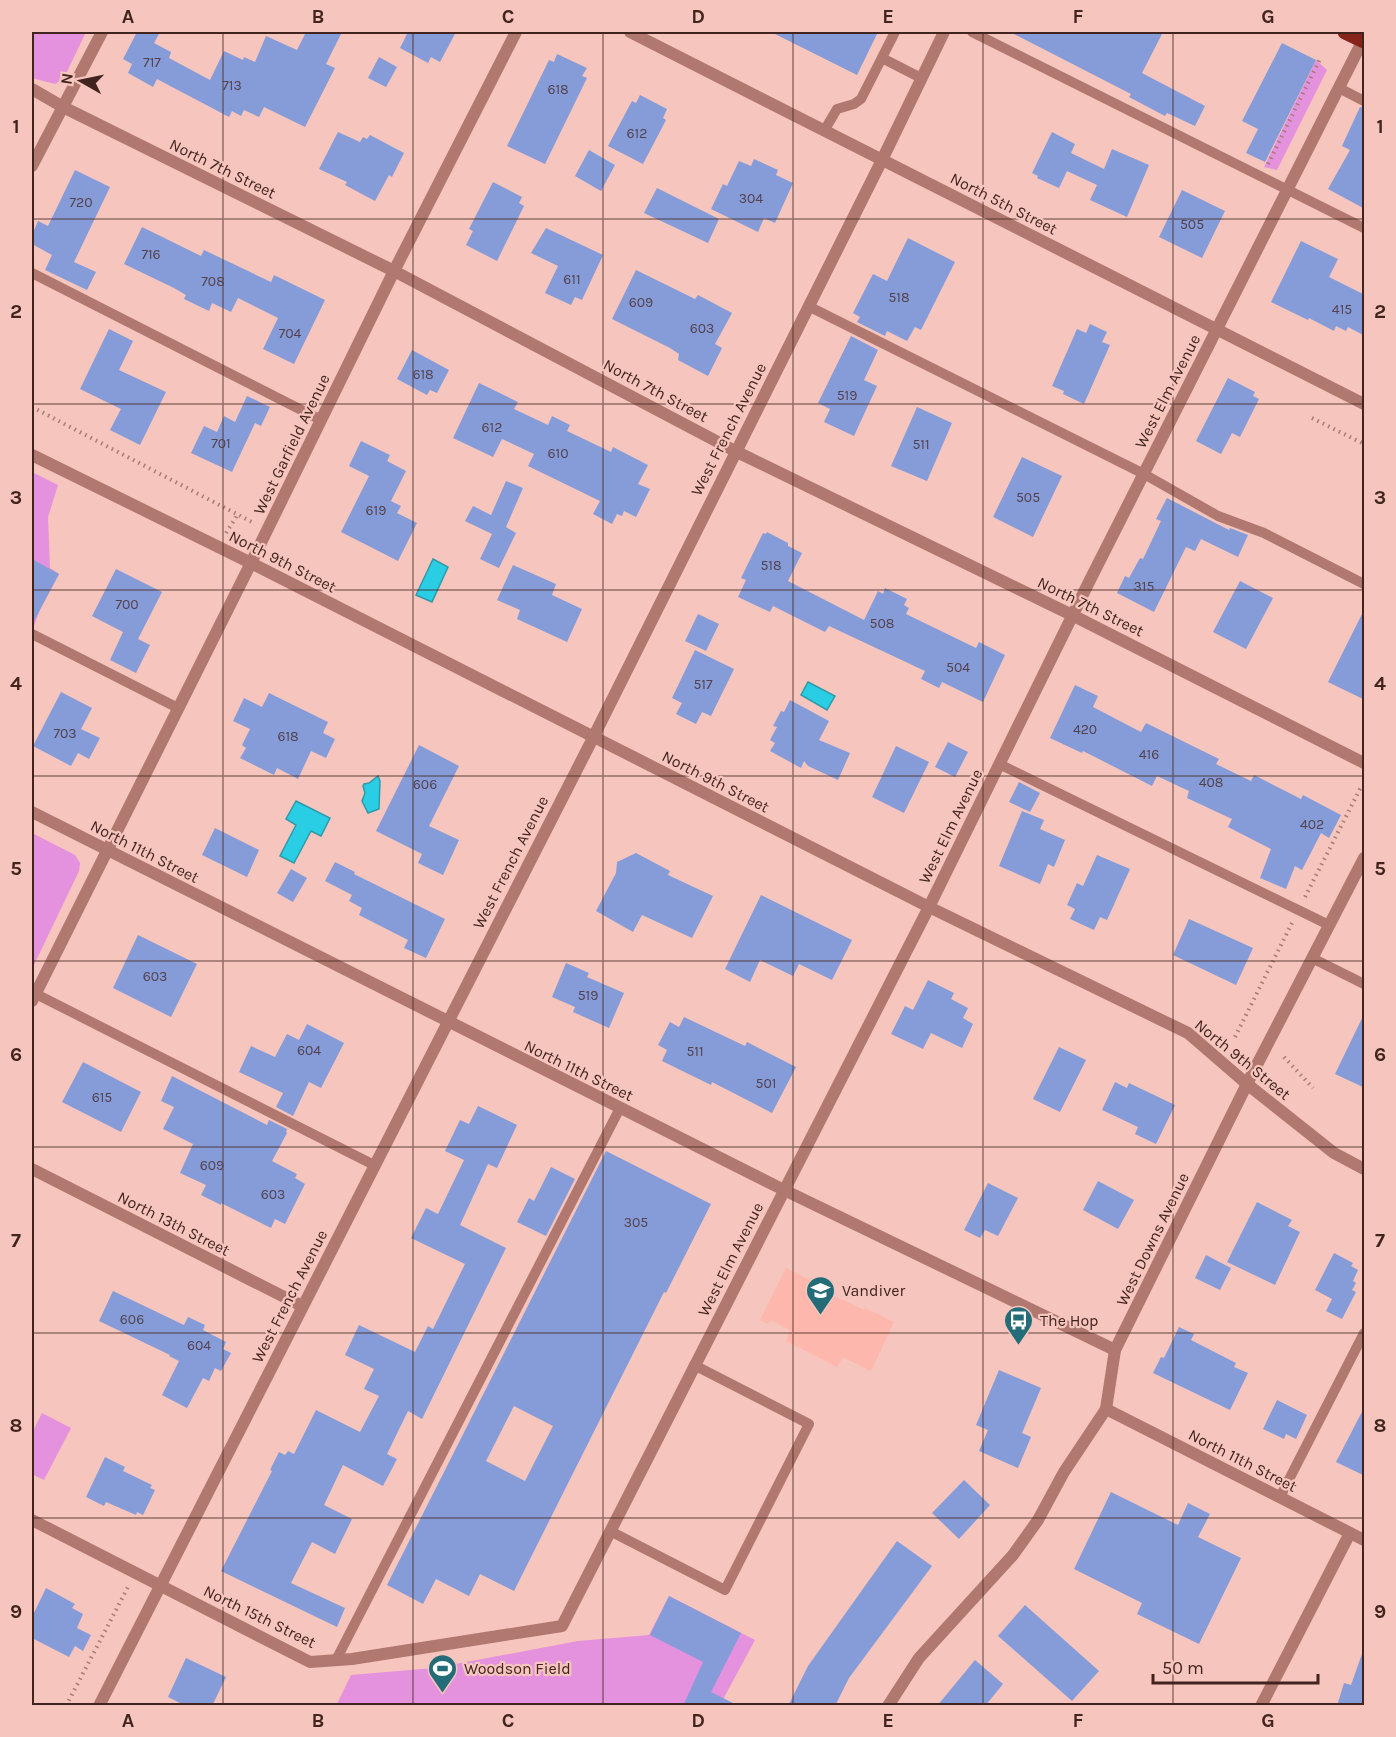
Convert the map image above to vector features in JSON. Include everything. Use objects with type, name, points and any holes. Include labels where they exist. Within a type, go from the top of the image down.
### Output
[{"type":"main road","points":[[1345,32],[1364,40]]},
{"type":"street","points":[[32,166],[102,32]]},
{"type":"street","name":"West Garfield Avenue","points":[[33,995],[252,563],[394,271],[516,32]]},
{"type":"street","name":"North 5th Street","points":[[630,32],[1365,404]]},
{"type":"street","name":"West French Avenue","points":[[99,1706],[446,1022],[593,738],[944,32]]},
{"type":"street","name":"West Elm Avenue","points":[[562,1626],[929,907],[1072,615],[1364,40]]},
{"type":"street","name":"North 7th Street","points":[[32,89],[63,107],[394,271],[735,451],[1072,615],[1365,763]]},
{"type":"street","name":"North 9th Street","points":[[32,455],[252,563],[929,907],[1188,1033],[1334,1154],[1365,1169]]},
{"type":"street","name":"North 11th Street","points":[[32,812],[784,1190],[1115,1350]]},
{"type":"street","name":"West Downs Avenue","points":[[888,1706],[919,1658],[1013,1555],[1038,1520],[1064,1472],[1106,1408],[1115,1350],[1247,1084],[1365,858]]},
{"type":"street","name":"North 13th Street","points":[[32,1169],[302,1306]]},
{"type":"street","name":"North 11th Street","points":[[1106,1408],[1365,1540]]},
{"type":"street","name":"North 15th Street","points":[[32,1520],[310,1662],[352,1659],[562,1626]]},
{"type":"street","points":[[1261,1706],[1350,1533]]},
{"type":"lane","points":[[824,131],[837,109],[854,104],[861,99],[895,32]]},
{"type":"lane","points":[[972,32],[1365,228]]},
{"type":"lane","points":[[882,58],[921,78]]},
{"type":"lane","points":[[1339,88],[1365,101]]},
{"type":"lane","points":[[32,273],[321,420]]},
{"type":"lane","points":[[808,306],[1144,474],[1218,516],[1264,532],[1365,584]]},
{"type":"lane","points":[[32,634],[178,708]]},
{"type":"lane","points":[[999,764],[1329,925]]},
{"type":"lane","points":[[1312,958],[1365,984]]},
{"type":"lane","points":[[33,995],[374,1165]]},
{"type":"lane","points":[[336,1660],[620,1108]]},
{"type":"lane","points":[[1280,1497],[1365,1332]]},
{"type":"lane","points":[[610,1531],[725,1590],[741,1559],[809,1424],[694,1365]]},
{"type":"path","points":[[1268,165],[1321,57]]},
{"type":"path","points":[[32,407],[252,522]]},
{"type":"path","points":[[1312,418],[1365,444]]},
{"type":"path","points":[[226,533],[238,514]]},
{"type":"path","points":[[1284,1058],[1313,1088]]},
{"type":"path","points":[[66,1706],[128,1587]]},
{"type":"shaded area","points":[[32,32],[86,32],[64,78],[55,84],[32,78]]},
{"type":"shaded area","points":[[1316,60],[1327,70],[1277,170],[1264,167]]},
{"type":"shaded area","points":[[32,472],[58,485],[48,517],[50,568],[59,574],[40,609],[33,629],[32,628]]},
{"type":"shaded area","points":[[32,833],[75,855],[80,863],[79,871],[32,969]]},
{"type":"shaded area","name":"Vandiver","points":[[786,1268],[814,1282],[812,1285],[894,1322],[871,1371],[843,1357],[837,1367],[786,1341],[790,1330],[771,1320],[768,1324],[760,1320]]},
{"type":"shaded area","points":[[42,1413],[71,1428],[44,1480],[32,1474],[32,1433]]},
{"type":"shaded area","name":"Woodson Field","points":[[669,1596],[755,1640],[720,1705],[336,1706],[351,1675],[434,1668],[578,1641],[649,1635]]},
{"type":"water","points":[[433,559],[448,567],[432,602],[416,595]]},
{"type":"water","points":[[808,682],[835,696],[827,710],[801,695]]},
{"type":"water","points":[[378,776],[380,781],[379,809],[368,813],[362,801],[365,793],[363,786]]},
{"type":"water","points":[[296,801],[330,818],[321,836],[311,831],[294,863],[280,856],[296,825],[286,819]]},
{"type":"building","points":[[137,32],[160,32],[154,43],[171,52],[169,58],[210,80],[224,51],[243,60],[244,57],[255,62],[266,36],[297,50],[306,32],[342,32],[326,64],[335,68],[305,127],[264,107],[259,117],[244,110],[241,116],[232,111],[229,117],[157,79],[153,87],[128,73],[132,64],[123,59]]},
{"type":"building","points":[[408,32],[456,32],[440,62],[431,57],[428,63],[400,48]]},
{"type":"building","points":[[771,32],[878,32],[857,75]]},
{"type":"building","points":[[1010,32],[1163,32],[1142,73],[1205,106],[1195,126],[1167,113],[1165,116],[1129,97],[1131,94]]},
{"type":"building","points":[[1282,43],[1316,60],[1265,162],[1246,153],[1258,129],[1242,121]]},
{"type":"building","points":[[557,54],[587,68],[582,76],[587,78],[545,164],[507,146],[549,60],[554,62]]},
{"type":"building","points":[[379,57],[397,67],[386,87],[368,78]]},
{"type":"building","points":[[640,95],[667,109],[663,118],[666,120],[643,164],[608,146],[632,101],[636,103]]},
{"type":"building","points":[[1360,107],[1365,108],[1365,209],[1328,189],[1350,150],[1342,146]]},
{"type":"building","points":[[338,132],[360,142],[363,137],[367,139],[370,135],[404,153],[392,177],[389,175],[375,201],[345,185],[347,182],[319,169]]},
{"type":"building","points":[[1052,132],[1075,144],[1071,153],[1104,169],[1112,149],[1149,165],[1127,217],[1090,200],[1097,185],[1067,171],[1059,188],[1037,178],[1038,176],[1032,173]]},
{"type":"building","points":[[589,150],[615,165],[601,191],[575,176]]},
{"type":"building","points":[[754,159],[778,170],[776,175],[793,183],[775,223],[764,218],[758,232],[711,209],[723,184],[727,186],[739,161],[751,166]]},
{"type":"building","points":[[75,170],[110,187],[74,262],[96,272],[87,290],[45,270],[52,255],[32,244],[32,235],[38,221],[48,226]]},
{"type":"building","points":[[493,182],[522,197],[519,203],[524,206],[497,261],[466,245],[473,231],[469,229]]},
{"type":"building","points":[[657,188],[719,219],[708,243],[644,213]]},
{"type":"building","points":[[1182,190],[1225,211],[1202,258],[1159,237]]},
{"type":"building","points":[[142,227],[201,256],[204,250],[271,282],[274,275],[325,300],[294,364],[263,349],[278,318],[238,298],[231,312],[212,303],[209,311],[184,299],[186,295],[174,288],[124,264]]},
{"type":"building","points":[[546,228],[603,255],[582,300],[575,297],[571,305],[545,293],[558,266],[531,253]]},
{"type":"building","points":[[908,238],[955,262],[921,330],[915,327],[907,341],[887,331],[885,336],[857,322],[860,317],[853,313],[873,274],[887,281]]},
{"type":"building","points":[[1301,241],[1338,259],[1329,277],[1365,295],[1365,336],[1348,327],[1346,331],[1336,326],[1334,331],[1271,302]]},
{"type":"building","points":[[636,270],[695,299],[698,295],[732,313],[715,344],[722,348],[708,376],[678,360],[679,354],[670,348],[612,319]]},
{"type":"building","points":[[1090,324],[1107,332],[1102,342],[1110,345],[1084,404],[1052,386],[1077,329],[1086,333]]},
{"type":"building","points":[[109,329],[133,341],[119,370],[166,392],[140,445],[110,430],[121,409],[80,389]]},
{"type":"building","points":[[851,336],[878,350],[864,380],[877,386],[854,436],[824,422],[830,409],[818,403]]},
{"type":"building","points":[[412,350],[449,370],[437,393],[430,390],[427,395],[397,379]]},
{"type":"building","points":[[1228,378],[1255,392],[1253,396],[1259,399],[1240,437],[1232,433],[1221,454],[1196,441]]},
{"type":"building","points":[[479,383],[518,402],[514,409],[548,425],[552,416],[570,425],[567,431],[611,452],[613,447],[648,465],[638,484],[650,489],[636,517],[624,511],[622,516],[617,514],[612,524],[593,514],[600,501],[528,466],[534,454],[502,439],[493,457],[453,438]]},
{"type":"building","points":[[247,396],[270,407],[261,426],[255,423],[232,472],[191,453],[204,426],[217,432],[224,416],[235,422]]},
{"type":"building","points":[[917,407],[952,423],[927,481],[891,466]]},
{"type":"building","points":[[361,441],[390,455],[387,461],[406,471],[391,501],[401,506],[397,513],[417,523],[398,561],[341,532],[369,476],[349,466]]},
{"type":"building","points":[[1022,457],[1062,476],[1033,537],[993,517]]},
{"type":"building","points":[[506,481],[523,488],[506,527],[516,533],[499,568],[480,559],[492,534],[465,521],[473,506],[491,515]]},
{"type":"building","points":[[1167,498],[1229,530],[1230,528],[1248,535],[1238,557],[1201,539],[1195,551],[1186,547],[1154,612],[1117,593],[1125,576],[1129,578],[1140,558],[1143,559],[1161,521],[1156,519]]},
{"type":"building","points":[[767,532],[802,553],[788,581],[864,620],[878,591],[883,594],[885,588],[907,599],[904,605],[909,608],[906,614],[976,648],[979,642],[1005,655],[983,702],[942,682],[939,688],[921,679],[925,671],[829,626],[825,632],[773,606],[770,612],[738,597],[746,580],[741,578],[763,533]]},
{"type":"building","points":[[32,559],[59,574],[32,625]]},
{"type":"building","points":[[513,565],[556,584],[552,595],[582,609],[567,642],[517,619],[520,610],[497,600]]},
{"type":"building","points":[[116,569],[162,592],[138,639],[150,645],[136,673],[110,660],[123,632],[92,616]]},
{"type":"building","points":[[1240,581],[1273,598],[1246,649],[1213,632]]},
{"type":"building","points":[[1365,608],[1365,700],[1328,682]]},
{"type":"building","points":[[698,614],[719,624],[706,651],[685,641]]},
{"type":"building","points":[[695,650],[734,669],[711,716],[702,712],[696,724],[676,714],[682,703],[672,698]]},
{"type":"building","points":[[1075,685],[1098,696],[1093,707],[1141,732],[1146,723],[1219,759],[1216,764],[1251,781],[1254,775],[1301,799],[1303,795],[1341,815],[1329,838],[1321,833],[1302,870],[1295,866],[1286,889],[1260,878],[1271,849],[1228,827],[1232,819],[1187,798],[1189,791],[1157,776],[1152,786],[1083,751],[1082,753],[1050,738]]},
{"type":"building","points":[[61,692],[92,708],[81,729],[100,738],[89,759],[78,753],[71,766],[33,746]]},
{"type":"building","points":[[269,693],[328,722],[323,733],[335,739],[326,758],[311,751],[298,779],[277,768],[274,775],[240,758],[246,748],[242,745],[250,729],[233,721],[244,698],[262,707]]},
{"type":"building","points":[[790,700],[829,721],[819,740],[850,753],[838,780],[808,766],[804,761],[801,768],[770,751],[775,743],[770,740],[777,727],[773,726]]},
{"type":"building","points":[[948,742],[968,752],[955,777],[935,767]]},
{"type":"building","points":[[419,745],[459,766],[429,826],[459,840],[443,875],[418,863],[422,854],[376,831]]},
{"type":"building","points":[[896,746],[929,762],[904,813],[872,797]]},
{"type":"building","points":[[1019,782],[1040,793],[1030,812],[1009,802]]},
{"type":"building","points":[[1022,811],[1044,820],[1040,829],[1065,840],[1054,867],[1048,864],[1040,884],[999,866]]},
{"type":"building","points":[[215,828],[259,850],[247,877],[202,855]]},
{"type":"building","points":[[636,853],[670,871],[668,875],[713,896],[692,938],[642,915],[633,932],[596,911],[616,873],[617,862]]},
{"type":"building","points":[[1097,855],[1130,869],[1107,920],[1100,917],[1094,930],[1070,919],[1075,909],[1067,905],[1077,883],[1083,886]]},
{"type":"building","points":[[335,862],[355,872],[354,874],[445,919],[426,958],[404,948],[408,940],[359,915],[362,908],[349,901],[352,895],[325,881]]},
{"type":"building","points":[[291,869],[307,878],[293,902],[277,893]]},
{"type":"building","points":[[761,895],[852,940],[832,980],[799,964],[793,976],[760,960],[750,982],[725,969]]},
{"type":"building","points":[[1189,919],[1253,948],[1236,985],[1173,955]]},
{"type":"building","points":[[138,935],[197,964],[171,1017],[113,988]]},
{"type":"building","points":[[566,963],[589,973],[587,977],[624,993],[609,1028],[573,1012],[575,1007],[552,997]]},
{"type":"building","points":[[928,980],[954,993],[951,999],[968,1008],[963,1018],[973,1024],[962,1048],[931,1033],[923,1049],[891,1034],[905,1006],[913,1010]]},
{"type":"building","points":[[1365,1012],[1365,1088],[1335,1074]]},
{"type":"building","points":[[684,1017],[745,1046],[747,1042],[796,1067],[772,1113],[712,1082],[711,1085],[662,1061],[667,1050],[658,1045],[670,1022],[679,1027]]},
{"type":"building","points":[[307,1024],[344,1043],[321,1088],[309,1082],[293,1116],[276,1107],[283,1093],[239,1072],[251,1046],[275,1057],[287,1034],[299,1040]]},
{"type":"building","points":[[1059,1047],[1086,1060],[1060,1112],[1033,1099]]},
{"type":"building","points":[[83,1062],[141,1092],[121,1132],[62,1102]]},
{"type":"building","points":[[172,1076],[267,1125],[269,1120],[287,1129],[272,1161],[297,1174],[295,1178],[305,1184],[285,1224],[275,1219],[271,1228],[221,1203],[221,1205],[201,1195],[206,1185],[180,1173],[193,1144],[163,1129],[174,1107],[161,1101]]},
{"type":"building","points":[[1115,1082],[1127,1088],[1129,1083],[1175,1105],[1156,1144],[1135,1134],[1138,1127],[1102,1110]]},
{"type":"building","points":[[478,1106],[517,1125],[497,1168],[488,1164],[460,1225],[506,1248],[422,1419],[408,1411],[387,1454],[397,1459],[383,1486],[343,1465],[324,1505],[352,1519],[335,1554],[312,1542],[291,1583],[345,1608],[337,1627],[221,1571],[272,1471],[270,1470],[279,1452],[285,1455],[288,1451],[294,1454],[316,1410],[360,1432],[379,1396],[364,1389],[374,1369],[345,1355],[359,1325],[415,1352],[428,1326],[433,1329],[465,1264],[411,1238],[426,1208],[438,1214],[464,1160],[445,1151],[460,1120],[469,1124]]},
{"type":"building","points":[[606,1151],[711,1204],[666,1293],[664,1292],[514,1591],[480,1574],[469,1596],[436,1579],[423,1604],[387,1585]],"holes":[[[514,1406],[553,1426],[525,1481],[486,1461]]]},
{"type":"building","points":[[551,1167],[575,1179],[546,1236],[517,1222],[529,1198],[534,1201]]},
{"type":"building","points":[[1098,1181],[1134,1200],[1118,1229],[1083,1210]]},
{"type":"building","points":[[988,1183],[1018,1198],[998,1236],[985,1230],[980,1238],[964,1230]]},
{"type":"building","points":[[1257,1202],[1292,1220],[1288,1226],[1300,1232],[1275,1285],[1227,1262]]},
{"type":"building","points":[[1334,1253],[1353,1263],[1351,1266],[1358,1270],[1353,1281],[1356,1283],[1352,1290],[1356,1292],[1342,1319],[1326,1311],[1332,1299],[1315,1290]]},
{"type":"building","points":[[1206,1255],[1231,1268],[1220,1290],[1195,1278]]},
{"type":"building","points":[[113,1291],[184,1325],[188,1317],[205,1325],[203,1330],[226,1342],[223,1349],[231,1353],[221,1371],[215,1368],[209,1381],[203,1378],[187,1408],[162,1395],[179,1361],[99,1321]]},
{"type":"building","points":[[1179,1327],[1194,1334],[1191,1340],[1236,1363],[1234,1367],[1248,1373],[1230,1410],[1153,1373],[1161,1357],[1164,1358]]},
{"type":"building","points":[[999,1370],[1041,1388],[1022,1433],[1031,1437],[1018,1468],[979,1451],[988,1430],[976,1425]]},
{"type":"building","points":[[1277,1400],[1307,1415],[1296,1439],[1286,1434],[1284,1439],[1263,1429]]},
{"type":"building","points":[[1365,1406],[1365,1476],[1336,1462]]},
{"type":"building","points":[[105,1457],[125,1467],[123,1471],[152,1485],[150,1488],[155,1490],[143,1515],[137,1512],[136,1515],[106,1502],[104,1506],[86,1497]]},
{"type":"building","points":[[964,1480],[990,1505],[959,1539],[932,1513]]},
{"type":"building","points":[[1111,1492],[1178,1525],[1188,1503],[1210,1514],[1198,1537],[1241,1558],[1199,1644],[1137,1614],[1142,1603],[1074,1569]]},
{"type":"building","points":[[897,1541],[932,1566],[849,1678],[835,1706],[788,1706],[808,1666]]},
{"type":"building","points":[[46,1588],[75,1604],[72,1608],[83,1614],[77,1628],[91,1635],[83,1651],[75,1646],[69,1657],[32,1638],[32,1617]]},
{"type":"building","points":[[669,1596],[741,1633],[711,1692],[739,1706],[683,1706],[703,1662],[650,1635]]},
{"type":"building","points":[[1025,1605],[1099,1671],[1072,1701],[998,1636]]},
{"type":"building","points":[[1362,1654],[1365,1654],[1365,1706],[1337,1706],[1344,1683],[1351,1685]]},
{"type":"building","points":[[186,1658],[226,1677],[212,1706],[186,1706],[168,1697]]},
{"type":"building","points":[[975,1660],[1003,1684],[985,1706],[937,1706]]},
{"type":"place","name":"Vandiver","points":[[821,1316]]},
{"type":"place","name":"The Hop","points":[[1019,1346]]},
{"type":"place","name":"Woodson Field","points":[[443,1694]]}]
